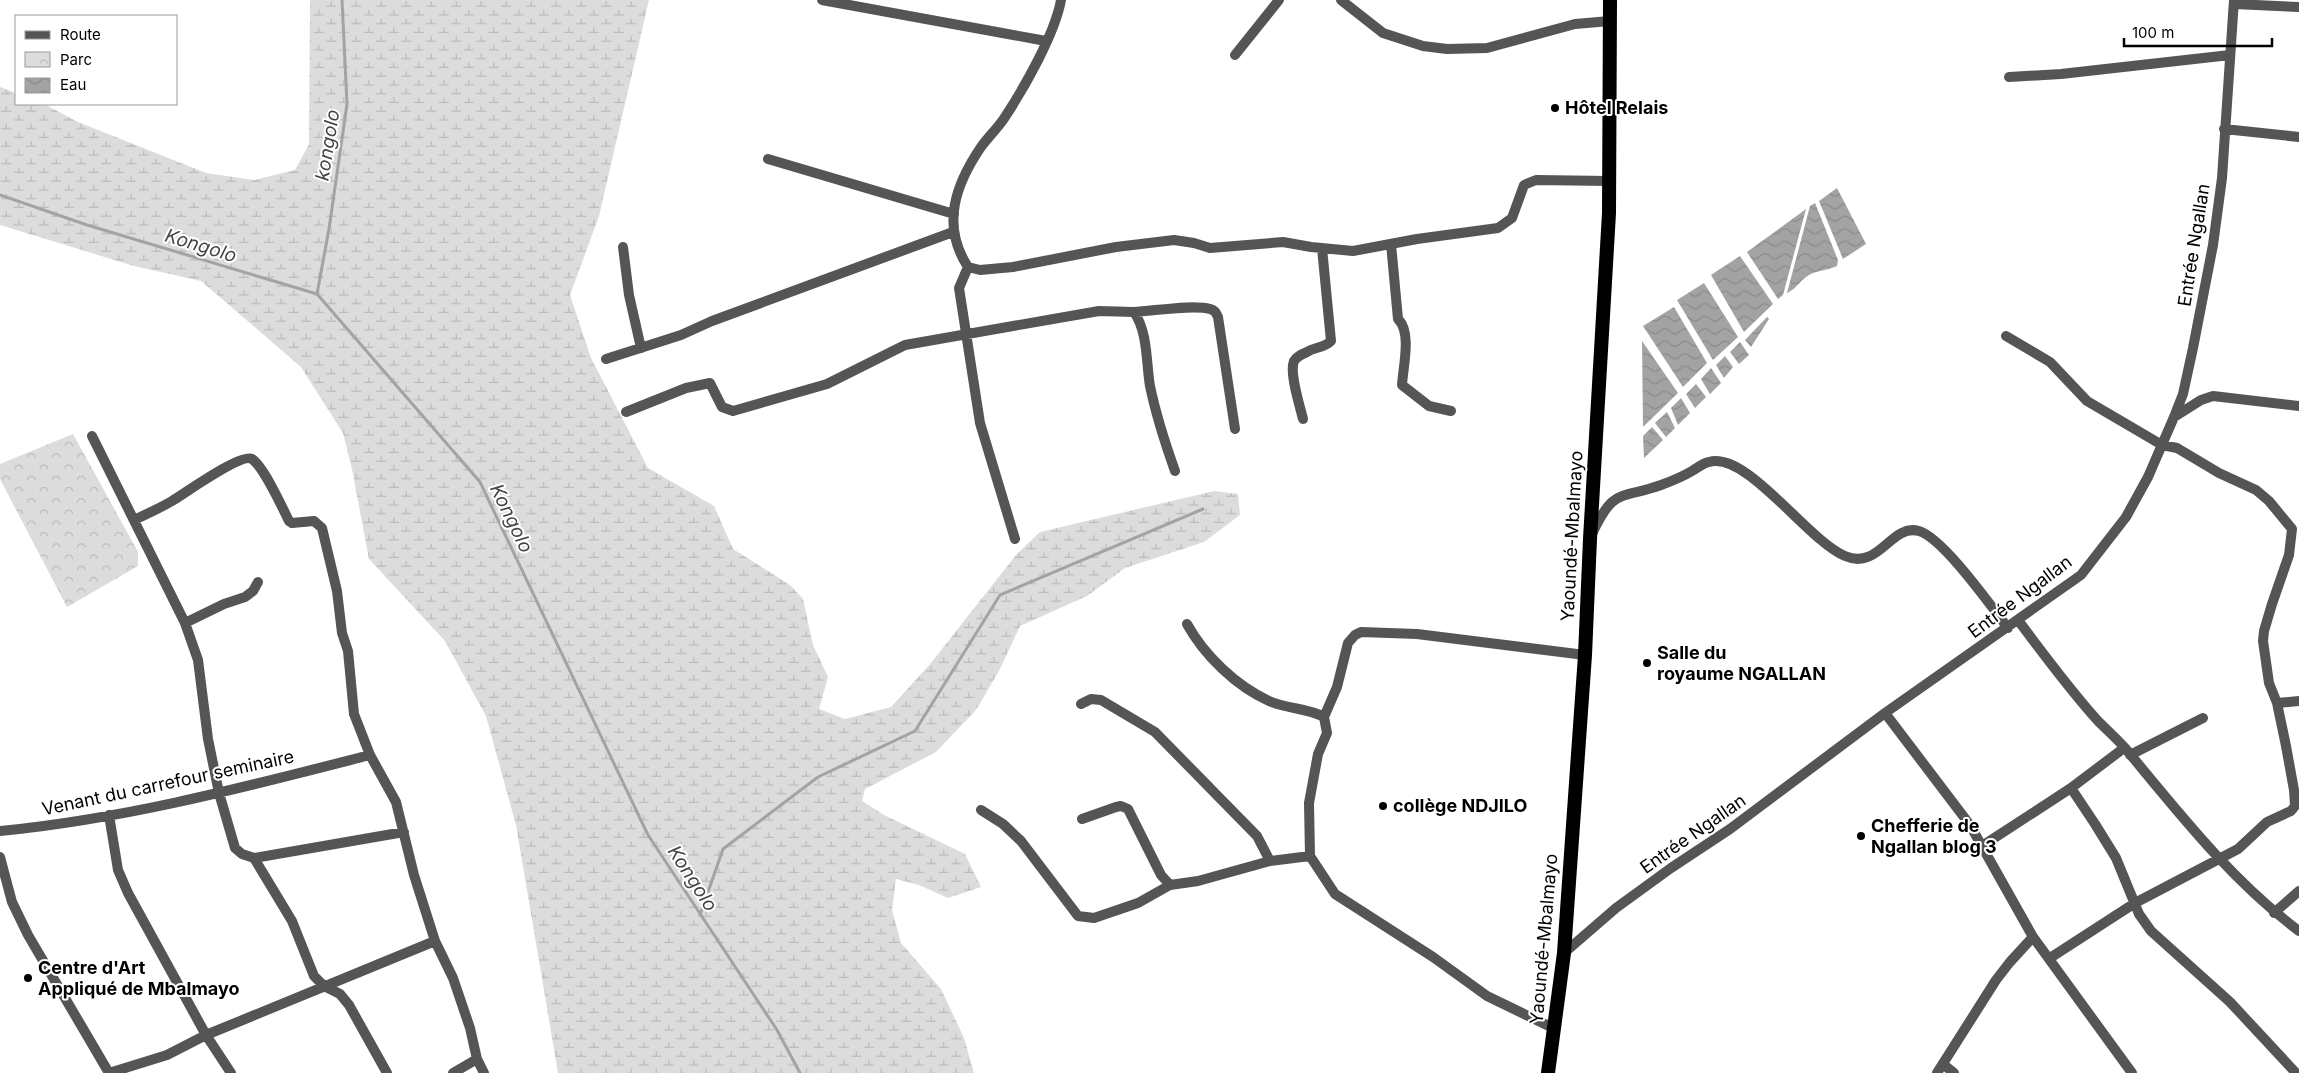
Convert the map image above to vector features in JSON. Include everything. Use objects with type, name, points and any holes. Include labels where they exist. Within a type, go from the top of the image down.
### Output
[{"type":"highway","name":"Yaoundé-Mbalmayo","points":[[1548,1073],[1564,953],[1586,655],[1590,539],[1609,181],[1610,0]]},
{"type":"street","points":[[822,0],[1046,41]]},
{"type":"street","points":[[1061,0],[1046,41],[1005,118],[982,146],[961,179],[954,214],[953,232],[959,254],[968,268],[980,270],[1013,267],[1116,247],[1174,240],[1210,248],[1283,242],[1353,251],[1498,228],[1512,218],[1524,185],[1536,180],[1609,181]]},
{"type":"street","points":[[1235,54],[1279,0]]},
{"type":"street","points":[[1341,0],[1383,33],[1422,46],[1447,49],[1488,48],[1575,24],[1610,21]]},
{"type":"street","points":[[2234,2],[2299,7]]},
{"type":"street","name":"Entrée Ngallan","points":[[1564,953],[1616,908],[1671,868],[1730,829],[1885,713],[2081,575],[2126,517],[2148,477],[2174,417],[2183,394],[2193,348],[2213,245],[2222,172],[2234,2]]},
{"type":"street","points":[[2009,76],[2061,74],[2230,55]]},
{"type":"street","points":[[2224,129],[2299,137]]},
{"type":"street","points":[[768,159],[954,214]]},
{"type":"street","points":[[606,359],[681,335],[712,321],[953,232]]},
{"type":"street","points":[[1391,244],[1398,319],[1404,324],[1406,334],[1402,385],[1429,406],[1451,411]]},
{"type":"street","points":[[623,247],[629,295],[641,348]]},
{"type":"street","points":[[1303,419],[1294,378],[1293,363],[1297,357],[1311,349],[1326,346],[1331,341],[1322,248]]},
{"type":"street","points":[[968,268],[959,288],[980,423],[1015,539]]},
{"type":"street","points":[[626,412],[686,388],[710,383],[722,407],[733,411],[826,384],[905,345],[1099,311],[1134,312],[1195,308],[1212,309],[1216,312],[1235,429]]},
{"type":"street","points":[[1134,312],[1140,322],[1150,386],[1162,435],[1174,471]]},
{"type":"street","points":[[2006,336],[2050,362],[2087,401],[2162,445],[2177,448],[2219,473],[2256,490],[2269,501],[2296,531],[2264,631],[2263,642],[2269,684],[2278,703],[2294,790],[2295,806],[2291,811],[2267,822],[2238,849],[2135,903],[2050,958]]},
{"type":"street","points":[[2174,417],[2201,400],[2213,396],[2299,406]]},
{"type":"street","points":[[92,436],[185,623],[198,660],[208,739],[219,793],[235,848],[242,854],[254,858],[404,832]]},
{"type":"street","points":[[134,520],[171,502],[231,464],[247,458],[252,459],[263,473],[292,523],[314,522],[322,528],[337,591],[342,634],[348,651],[354,714],[370,755],[396,802],[414,875],[435,941],[453,978],[470,1028],[477,1059],[484,1073]]},
{"type":"street","points":[[1590,539],[1605,509],[1616,498],[1643,492],[1675,480],[1708,462],[1725,461],[1750,474],[1790,513],[1843,556],[1862,560],[1878,552],[1898,535],[1908,530],[1919,531],[1934,540],[1953,559],[2008,628]]},
{"type":"street","points":[[185,623],[224,604],[246,597],[253,591],[258,582]]},
{"type":"street","points":[[2018,620],[2055,670],[2099,722],[2127,751],[2218,859],[2274,912],[2299,932]]},
{"type":"street","points":[[1187,624],[1196,642],[1228,674],[1249,689],[1269,701],[1293,709],[1318,713],[1324,717]]},
{"type":"street","points":[[1555,1029],[1488,996],[1433,957],[1363,914],[1335,894],[1310,856],[1309,803],[1318,754],[1327,733],[1324,717],[1337,687],[1348,643],[1355,635],[1362,632],[1417,634],[1586,655]]},
{"type":"street","points":[[1081,704],[1091,699],[1101,700],[1155,732],[1170,745],[1200,780],[1216,792],[1251,830],[1270,861]]},
{"type":"street","points":[[2278,703],[2299,702]]},
{"type":"street","points":[[1885,713],[1943,787],[1982,846],[2033,938],[2050,958],[2132,1073]]},
{"type":"street","points":[[1982,846],[2127,751],[2203,718]]},
{"type":"street","name":"Venant du carrefour seminaire","points":[[0,831],[35,828],[219,793],[370,755]]},
{"type":"street","points":[[2070,788],[2116,858],[2135,903],[2152,931],[2230,1002],[2296,1073]]},
{"type":"street","points":[[1082,819],[1116,807],[1121,806],[1128,809],[1161,875],[1170,885]]},
{"type":"street","points":[[981,810],[1003,824],[1021,841],[1078,916],[1094,918],[1138,903],[1170,885],[1198,881],[1270,861],[1310,856]]},
{"type":"street","points":[[109,815],[118,870],[137,911],[206,1035],[231,1073]]},
{"type":"street","points":[[0,858],[12,902],[28,935],[109,1073],[167,1055],[206,1035],[435,941]]},
{"type":"street","points":[[254,858],[292,921],[314,976],[324,986],[340,994],[349,1005],[387,1073]]},
{"type":"street","points":[[2274,912],[2299,891]]},
{"type":"street","points":[[1937,1073],[1944,1065],[1979,1004],[2010,962],[2033,938]]},
{"type":"street","points":[[453,1073],[477,1059]]},
{"type":"street","points":[[1944,1065],[1954,1073]]},
{"type":"green space","points":[[310,0],[649,0],[599,216],[570,295],[591,358],[648,468],[714,506],[733,549],[790,585],[803,599],[813,645],[828,677],[819,709],[845,719],[891,707],[931,663],[1016,555],[1040,532],[1214,491],[1238,494],[1240,515],[1204,542],[1125,568],[1087,596],[1020,626],[1000,669],[976,710],[936,752],[865,789],[862,801],[884,815],[965,854],[981,887],[948,898],[919,885],[896,879],[892,910],[901,943],[941,989],[964,1038],[974,1073],[558,1073],[516,825],[486,716],[445,641],[369,559],[352,469],[343,433],[301,367],[201,281],[134,266],[0,225],[0,87],[15,93],[15,105],[46,105],[78,122],[206,173],[254,180],[295,170],[309,144]]},
{"type":"green space","points":[[73,434],[138,552],[138,566],[67,607],[0,479],[0,464]]},
{"type":"water","points":[[1837,188],[1866,244],[1843,259],[1819,201]]},
{"type":"water","points":[[1815,203],[1838,260],[1837,266],[1810,275],[1787,293],[1810,206]]},
{"type":"water","points":[[1806,209],[1783,295],[1778,299],[1747,252]]},
{"type":"water","points":[[1740,256],[1773,304],[1744,332],[1711,275]]},
{"type":"water","points":[[1704,283],[1738,337],[1713,360],[1677,300]]},
{"type":"water","points":[[1674,307],[1707,363],[1683,387],[1643,326]]},
{"type":"water","points":[[1767,317],[1769,319],[1751,347],[1745,340]]},
{"type":"water","points":[[1642,341],[1678,393],[1643,427]]},
{"type":"water","points":[[1740,342],[1749,355],[1739,364],[1730,352]]},
{"type":"water","points":[[1725,356],[1733,367],[1724,378],[1716,365]]},
{"type":"water","points":[[1711,368],[1721,383],[1710,394],[1701,379]]},
{"type":"water","points":[[1696,384],[1706,397],[1695,408],[1686,394]]},
{"type":"water","points":[[1681,398],[1690,413],[1678,425],[1671,408]]},
{"type":"water","points":[[1667,412],[1675,428],[1666,437],[1655,423]]},
{"type":"water","points":[[1652,427],[1663,440],[1644,458],[1643,436]]},
{"type":"waterway","name":"kongolo","points":[[317,294],[329,229],[347,104],[342,0]]},
{"type":"waterway","name":"Kongolo","points":[[0,195],[87,225],[317,294],[480,482],[648,835],[777,1030],[800,1073]]},
{"type":"waterway","points":[[700,915],[723,849],[818,777],[915,731],[1000,595],[1203,509]]},
{"type":"place","name":"Hôtel Relais","points":[[1555,108]]},
{"type":"place","name":"Salle du royaume NGALLAN","points":[[1647,663]]},
{"type":"place","name":"collège NDJILO","points":[[1383,806]]},
{"type":"place","name":"Chefferie de Ngallan blog 3","points":[[1861,836]]},
{"type":"place","name":"Centre d'Art Appliqué de Mbalmayo","points":[[28,978]]}]
